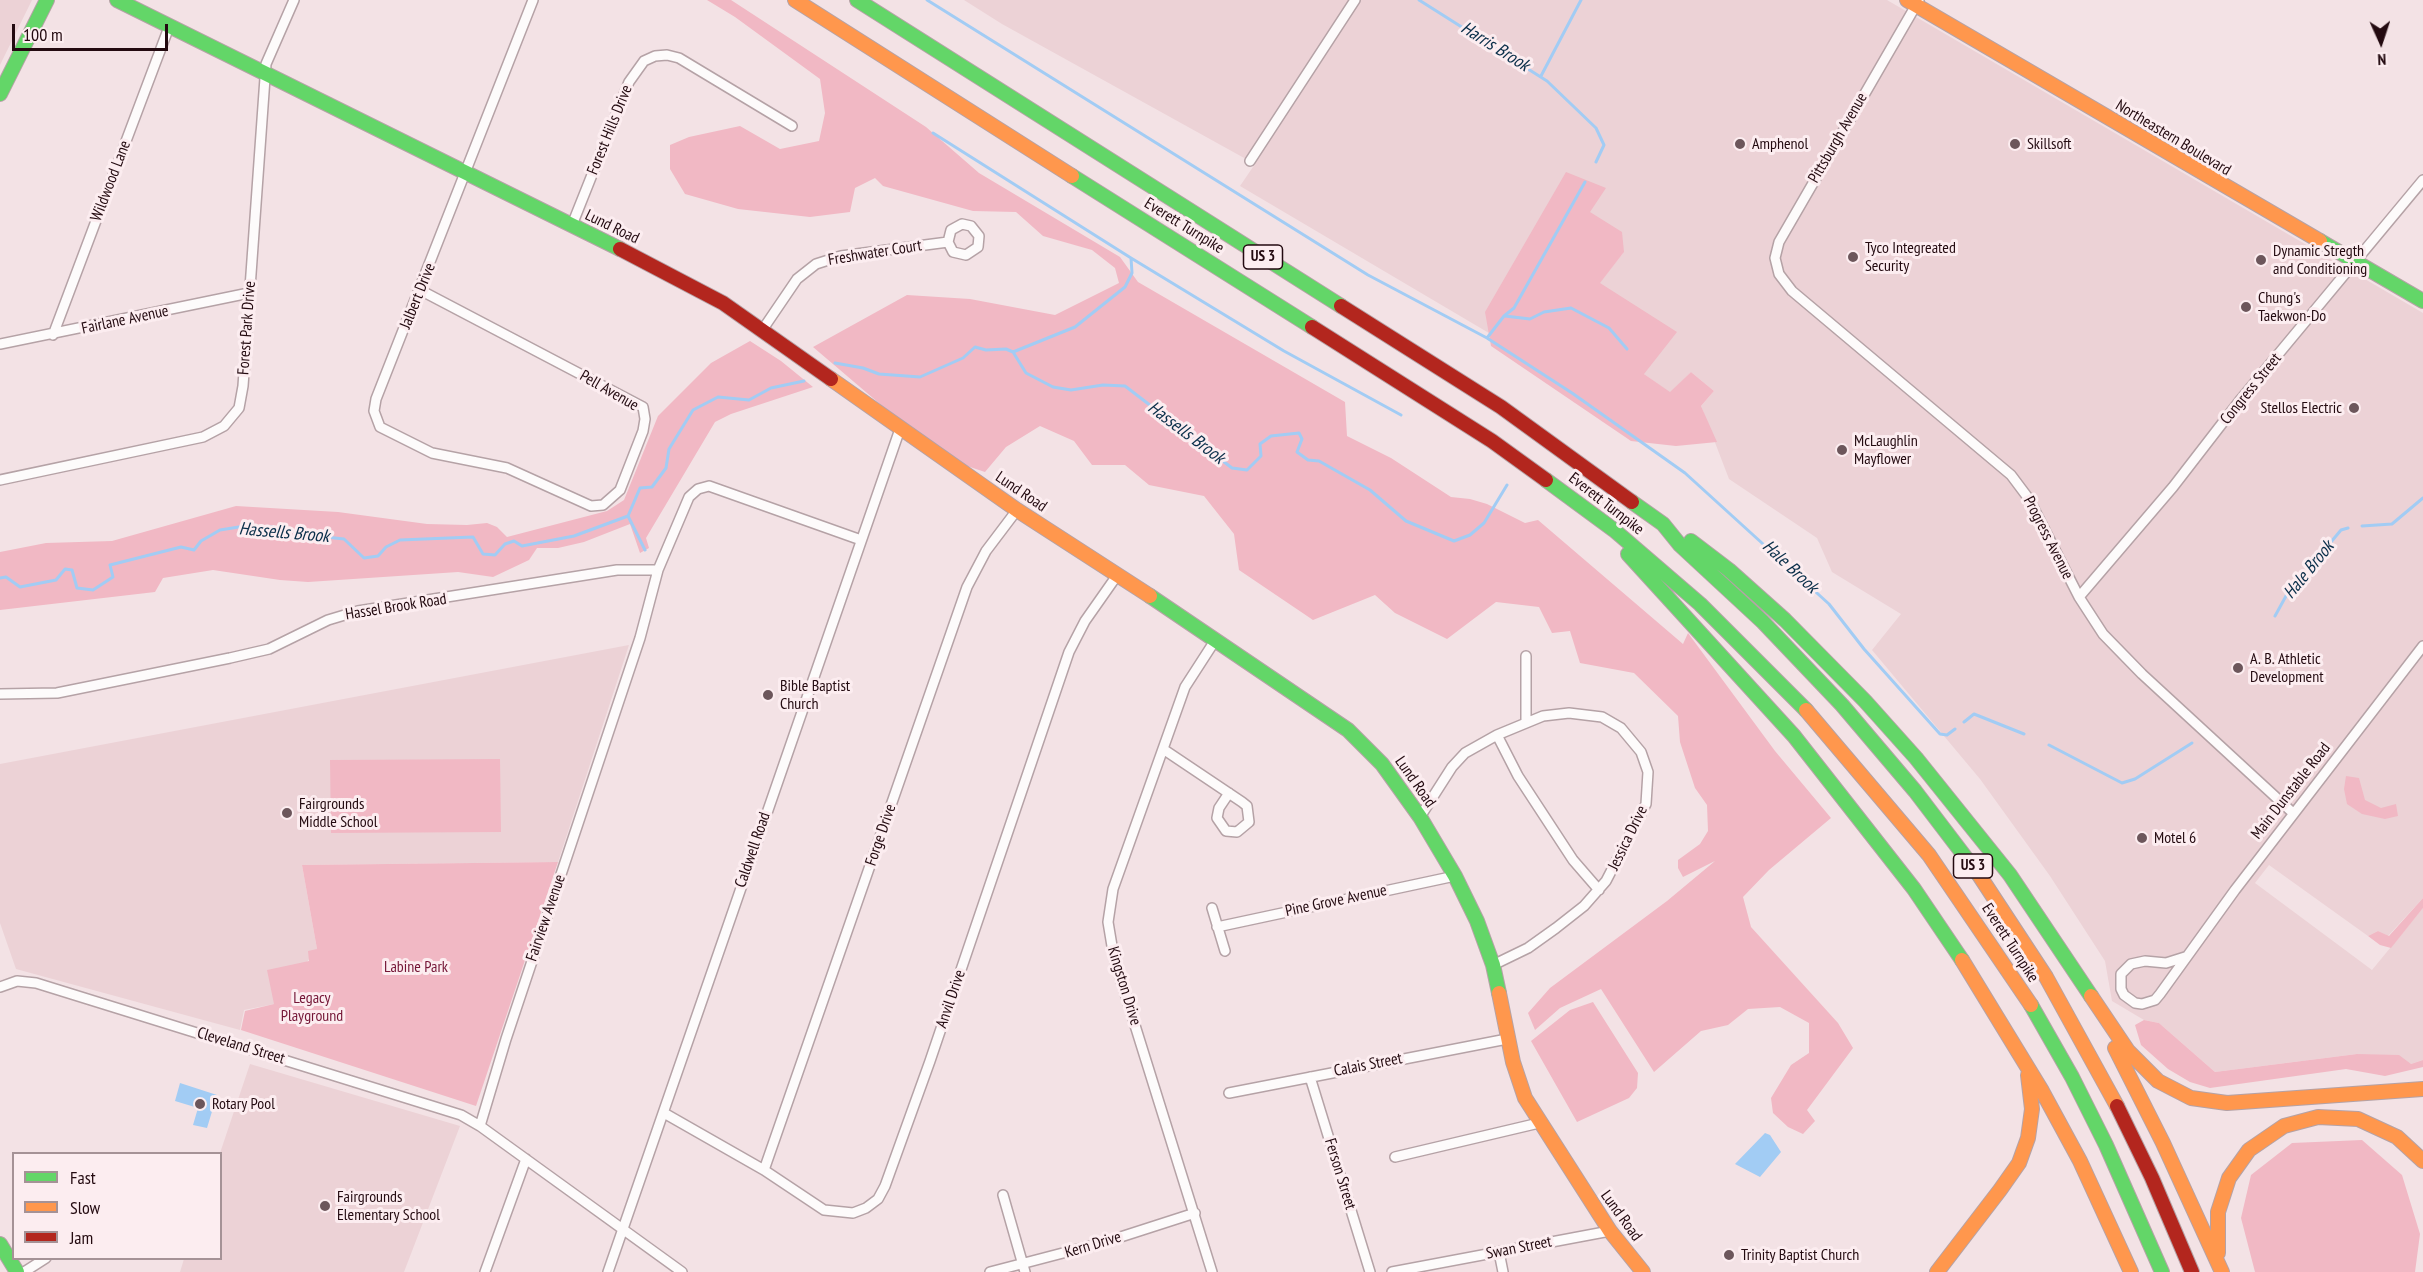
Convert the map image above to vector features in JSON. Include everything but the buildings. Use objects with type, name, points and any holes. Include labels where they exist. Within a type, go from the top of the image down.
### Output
[{"type":"main road","points":[[0,94],[47,0]]},
{"type":"main road","name":"Lund Road","points":[[117,0],[669,273],[763,330],[1017,510],[1118,574],[1354,735],[1382,764],[1420,818],[1455,876],[1477,921],[1493,966],[1518,1080],[1539,1123],[1610,1231],[1643,1272]]},
{"type":"main road","name":"Everett Turnpike","points":[[795,0],[1469,425],[1583,507],[1671,579],[1754,656],[1833,739],[1929,855],[2005,964],[2058,1053],[2110,1153],[2162,1272]]},
{"type":"main road","name":"Everett Turnpike","points":[[857,0],[1493,402],[1663,524],[1680,545],[1790,649],[1842,705],[1916,791],[1984,882],[2046,977],[2102,1076],[2152,1178],[2192,1272]]},
{"type":"main road","name":"Northeastern Boulevard","points":[[1914,2],[2423,302]]},
{"type":"main road","points":[[1583,507],[1764,701],[1835,785],[1942,930],[2021,1054],[2080,1161],[2131,1272]]},
{"type":"main road","points":[[1663,524],[1700,547],[1729,570],[1846,681],[1964,816],[2049,931],[2123,1044],[2142,1067],[2158,1081],[2179,1094],[2202,1101],[2227,1104],[2423,1089]]},
{"type":"main road","points":[[2049,931],[2150,1116],[2222,1272]]},
{"type":"main road","points":[[1938,1272],[2000,1190],[2021,1157],[2031,1125],[2031,1087],[2021,1054]]},
{"type":"main road","points":[[2274,1100],[2423,1082]]},
{"type":"main road","points":[[2222,1272],[2216,1230],[2226,1186],[2249,1150],[2277,1130],[2319,1117],[2350,1118],[2374,1125],[2397,1137],[2423,1161]]},
{"type":"main road","points":[[0,1244],[17,1272]]},
{"type":"street","name":"Forest Park Drive","points":[[0,480],[203,437],[224,426],[239,408],[243,386],[265,74],[268,56],[294,0]]},
{"type":"street","name":"Jalbert Drive","points":[[375,418],[376,399],[533,0]]},
{"type":"street","points":[[1250,162],[1355,0]]},
{"type":"street","name":"Pittsburgh Avenue","points":[[1783,281],[1775,258],[1779,242],[1914,2]]},
{"type":"street","name":"Wildwood Lane","points":[[52,335],[169,27]]},
{"type":"street","name":"Forest Hills Drive","points":[[572,225],[629,82],[644,62],[655,56],[667,55],[679,58],[792,126]]},
{"type":"street","name":"Congress Street","points":[[2079,597],[2173,488],[2241,399],[2423,180]]},
{"type":"street","name":"Freshwater Court","points":[[763,330],[797,279],[816,264],[841,256],[948,242]]},
{"type":"street","name":"Progress Avenue","points":[[1783,281],[2011,475],[2030,499],[2079,597],[2103,634],[2293,813]]},
{"type":"street","name":"Pell Avenue","points":[[375,418],[389,433],[432,453],[507,468],[591,506],[603,505],[620,490],[635,456],[645,419],[643,407],[420,290]]},
{"type":"street","name":"Fairlane Avenue","points":[[0,344],[249,293]]},
{"type":"street","name":"Caldwell Road","points":[[608,1272],[625,1229],[900,429]]},
{"type":"street","name":"Fairview Avenue","points":[[480,1126],[506,1039],[640,638],[658,570],[689,497],[698,489],[709,486],[861,540]]},
{"type":"street","name":"Forge Drive","points":[[764,1170],[967,587],[982,557],[1017,510]]},
{"type":"street","name":"Hassel Brook Road","points":[[0,694],[57,693],[230,658],[268,649],[328,620],[358,611],[617,570],[658,570]]},
{"type":"street","name":"Anvil Drive","points":[[664,1113],[764,1170],[819,1208],[834,1213],[862,1210],[881,1195],[930,1061],[1070,652],[1085,621],[1118,574]]},
{"type":"street","name":"Kingston Drive","points":[[1212,1272],[1114,958],[1109,934],[1113,889],[1185,687],[1215,639]]},
{"type":"street","name":"Main Dunstable Road","points":[[2186,957],[2166,963],[2145,961],[2131,964],[2121,975],[2121,988],[2124,995],[2135,1003],[2149,1003],[2156,1000],[2293,813],[2423,646]]},
{"type":"street","points":[[1526,656],[1526,722]]},
{"type":"street","name":"Jessica Drive","points":[[1420,818],[1458,760],[1478,745],[1526,722],[1557,714],[1592,714],[1621,728],[1641,752],[1648,772],[1646,804],[1617,863],[1599,890],[1570,918],[1539,940],[1493,966]]},
{"type":"street","points":[[1497,735],[1518,776],[1573,860],[1599,890]]},
{"type":"street","points":[[1163,749],[1229,793]]},
{"type":"street","name":"Pine Grove Avenue","points":[[1217,927],[1455,876]]},
{"type":"street","points":[[1212,908],[1224,951]]},
{"type":"street","name":"Cleveland Street","points":[[0,987],[17,981],[48,987],[436,1106],[480,1126]]},
{"type":"street","name":"Calais Street","points":[[1229,1093],[1508,1039]]},
{"type":"street","name":"Ferson Street","points":[[1310,1077],[1370,1272]]},
{"type":"street","points":[[1395,1157],[1539,1123]]},
{"type":"street","points":[[480,1126],[682,1272]]},
{"type":"street","points":[[486,1272],[526,1159]]},
{"type":"street","points":[[1003,1195],[1024,1268]]},
{"type":"street","name":"Kern Drive","points":[[990,1272],[1024,1268],[1194,1213]]},
{"type":"street","name":"Swan Street","points":[[1392,1272],[1610,1231]]},
{"type":"street","points":[[1499,1251],[1503,1272]]},
{"type":"street","points":[[24,1272],[43,1260]]},
{"type":"shaded area","points":[[0,0],[32,0],[0,65]]},
{"type":"shaded area","points":[[964,0],[1887,0],[2423,313],[2423,898],[2388,936],[2378,931],[2368,936],[2269,865],[2255,883],[2372,970],[2423,908],[2423,1060],[2411,1064],[2357,1054],[2215,1072],[2159,1023],[2144,1020],[2112,1001],[2105,961],[2050,876],[1980,779],[1872,650],[1901,614],[1832,572],[1817,538],[1729,479],[1701,406],[1714,391],[1691,372],[1670,393],[1644,374],[1599,283],[1624,252],[1494,336],[1240,186],[1255,164],[1002,24]]},
{"type":"shaded area","name":"Fairgrounds Middle School","points":[[629,645],[558,862],[302,865],[317,949],[274,1004],[244,1010],[240,1030],[16,969],[0,923],[0,764]]},
{"type":"shaded area","name":"Fairgrounds Elementary School","points":[[250,1064],[460,1126],[404,1272],[180,1272],[184,1260],[222,1260],[220,1152]]},
{"type":"green space","points":[[707,0],[731,0],[926,127],[979,173],[1120,257],[1138,282],[1345,402],[1347,436],[1391,458],[1451,497],[1487,504],[1525,523],[1538,520],[1683,644],[1688,633],[1775,751],[1831,818],[1769,870],[1743,897],[1751,927],[1838,1023],[1853,1048],[1807,1110],[1815,1121],[1803,1134],[1788,1127],[1773,1113],[1771,1098],[1791,1065],[1809,1053],[1809,1023],[1780,1007],[1748,1009],[1728,1025],[1701,1031],[1654,1072],[1601,989],[1560,1008],[1535,1030],[1528,1013],[1550,988],[1667,901],[1715,861],[1683,877],[1678,868],[1678,860],[1700,844],[1708,831],[1707,805],[1695,788],[1680,742],[1678,716],[1634,673],[1580,663],[1570,631],[1552,633],[1539,607],[1496,602],[1447,639],[1395,613],[1375,595],[1313,620],[1239,570],[1234,534],[1204,496],[1149,485],[1125,465],[1092,465],[1074,441],[1040,426],[1006,447],[985,472],[955,462],[914,433],[813,347],[907,295],[970,299],[1055,315],[1119,283],[1115,268],[1092,250],[1043,236],[1016,212],[973,211],[883,186],[875,178],[855,188],[850,212],[810,217],[738,209],[685,194],[670,169],[670,145],[689,137],[740,126],[780,149],[819,141],[825,113],[820,79],[735,17]]},
{"type":"green space","points":[[1566,172],[1606,188],[1590,212],[1622,232],[1624,252],[1600,283],[1677,332],[1644,374],[1670,392],[1691,372],[1714,391],[1701,406],[1717,442],[1676,446],[1631,441],[1491,346],[1485,312]]},
{"type":"green space","points":[[750,341],[781,361],[813,387],[731,414],[715,422],[646,538],[649,548],[640,553],[630,524],[584,542],[558,548],[537,548],[529,560],[493,577],[458,572],[308,582],[213,570],[163,578],[155,592],[0,610],[0,552],[46,543],[112,541],[236,506],[338,512],[427,524],[487,523],[497,527],[507,537],[607,511],[624,500],[658,416],[711,363]]},
{"type":"green space","points":[[500,759],[501,832],[331,833],[330,760]]},
{"type":"green space","points":[[2346,776],[2359,778],[2365,800],[2381,808],[2396,804],[2398,816],[2385,819],[2362,814],[2347,804],[2344,789]]},
{"type":"green space","name":"Labine Park","points":[[558,862],[476,1106],[241,1030],[245,1011],[274,1004],[267,970],[309,961],[308,951],[317,949],[302,865]]},
{"type":"green space","points":[[2423,898],[2423,908],[2391,948],[2380,945],[2368,936],[2378,931],[2389,936]]},
{"type":"green space","points":[[1593,1002],[1638,1073],[1637,1088],[1629,1098],[1577,1122],[1531,1041],[1570,1010]]},
{"type":"green space","points":[[2144,1020],[2159,1023],[2215,1072],[2357,1054],[2399,1055],[2411,1064],[2423,1060],[2423,1067],[2385,1076],[2346,1069],[2210,1088],[2190,1082],[2168,1069],[2141,1045],[2135,1025]]},
{"type":"green space","points":[[2362,1140],[2402,1175],[2420,1234],[2415,1272],[2255,1272],[2241,1218],[2251,1175],[2292,1143]]},
{"type":"water","name":"Rotary Pool","points":[[180,1083],[217,1095],[207,1128],[193,1125],[198,1108],[175,1101]]},
{"type":"water","points":[[1765,1133],[1770,1135],[1781,1152],[1760,1177],[1735,1164]]},
{"type":"waterway","points":[[927,0],[1368,275],[1487,338]]},
{"type":"waterway","name":"Harris Brook","points":[[1419,0],[1547,81],[1596,128],[1604,145],[1596,162]]},
{"type":"waterway","points":[[1541,76],[1581,0]]},
{"type":"waterway","points":[[933,133],[1131,258],[1132,273],[1125,287],[1075,327],[1013,352]]},
{"type":"waterway","name":"Hale Brook","points":[[1585,182],[1514,308],[1504,316],[1487,338],[1572,393],[1685,473],[1829,604],[1864,649],[1940,734],[1947,735],[1955,729]]},
{"type":"waterway","points":[[1131,258],[1284,351],[1401,415]]},
{"type":"waterway","points":[[1505,316],[1530,319],[1544,312],[1571,308],[1609,328],[1627,349]]},
{"type":"waterway","name":"Hassells Brook","points":[[835,363],[863,368],[879,374],[920,377],[963,358],[975,347],[986,350],[1006,349],[1013,352],[1026,373],[1053,387],[1071,390],[1103,385],[1125,386],[1232,468],[1247,470],[1261,456],[1260,444],[1271,436],[1299,433],[1302,439],[1297,452],[1308,460],[1319,461],[1370,490],[1406,521],[1454,541],[1470,535],[1484,523],[1507,485]]},
{"type":"waterway","name":"Hassells Brook","points":[[0,578],[6,577],[20,587],[56,580],[65,569],[72,570],[77,588],[93,590],[113,577],[110,565],[181,547],[194,550],[201,541],[220,530],[245,526],[273,527],[308,535],[344,539],[364,558],[378,556],[386,547],[400,540],[473,537],[483,554],[495,555],[505,544],[514,541],[522,546],[574,536],[628,516],[640,488],[652,487],[666,468],[669,449],[693,410],[718,397],[749,400],[771,388],[804,381]]},
{"type":"waterway","name":"Hale Brook","points":[[2362,526],[2392,524],[2423,498]]},
{"type":"waterway","points":[[628,516],[645,550]]},
{"type":"waterway","name":"Hale Brook","points":[[2275,616],[2286,596],[2341,530],[2348,528]]},
{"type":"waterway","name":"Hale Brook","points":[[1964,722],[1974,714],[2024,734]]},
{"type":"waterway","name":"Hale Brook","points":[[2049,745],[2122,783],[2135,779],[2192,743]]},
{"type":"traffic: fast","points":[[0,94],[47,0]]},
{"type":"traffic: fast","points":[[117,0],[620,249]]},
{"type":"traffic: fast","points":[[857,0],[1341,306]]},
{"type":"traffic: fast","points":[[1072,176],[1312,327]]},
{"type":"traffic: fast","points":[[2320,241],[2423,301]]},
{"type":"traffic: fast","points":[[1546,480],[1614,530],[1700,604],[1806,710]]},
{"type":"traffic: fast","points":[[1632,502],[1663,524],[1680,545],[1763,622],[1842,705],[1915,791],[1979,875]]},
{"type":"traffic: fast","points":[[1691,541],[1729,570],[1785,620],[1865,701],[1916,758],[2010,875],[2091,996]]},
{"type":"traffic: fast","points":[[1628,554],[1794,736],[1914,889],[1962,960]]},
{"type":"traffic: fast","points":[[1150,596],[1348,730],[1382,764],[1420,817],[1455,876],[1477,921],[1493,965],[1499,993]]},
{"type":"traffic: fast","points":[[2031,1005],[2072,1077],[2106,1145],[2162,1272]]},
{"type":"traffic: fast","points":[[0,1244],[17,1272]]},
{"type":"traffic: slow","points":[[795,0],[1072,176]]},
{"type":"traffic: slow","points":[[1907,0],[2320,241]]},
{"type":"traffic: slow","points":[[831,379],[1017,510],[1150,596]]},
{"type":"traffic: slow","points":[[1806,710],[1929,855],[2031,1005]]},
{"type":"traffic: slow","points":[[1979,875],[2046,977],[2117,1106]]},
{"type":"traffic: slow","points":[[1962,960],[2042,1091],[2080,1161],[2131,1272]]},
{"type":"traffic: slow","points":[[1499,993],[1513,1062],[1525,1098],[1610,1231],[1643,1272]]},
{"type":"traffic: slow","points":[[2091,996],[2128,1051],[2158,1081],[2191,1098],[2227,1103],[2423,1089]]},
{"type":"traffic: slow","points":[[2115,1048],[2163,1143],[2222,1272]]},
{"type":"traffic: slow","points":[[2000,1190],[2019,1163],[2028,1138],[2032,1109],[2028,1075]]},
{"type":"traffic: slow","points":[[2218,1253],[2218,1212],[2229,1178],[2249,1150],[2284,1126],[2318,1117],[2358,1119],[2397,1137],[2423,1161]]},
{"type":"traffic: slow","points":[[1937,1272],[2000,1190]]},
{"type":"traffic: jam","points":[[620,249],[723,303],[831,379]]},
{"type":"traffic: jam","points":[[1341,306],[1501,407],[1632,502]]},
{"type":"traffic: jam","points":[[1312,327],[1492,441],[1546,480]]},
{"type":"traffic: jam","points":[[2117,1106],[2152,1178],[2192,1272]]},
{"type":"place","name":"Amphenol","points":[[1740,144]]},
{"type":"place","name":"Skillsoft","points":[[2015,144]]},
{"type":"place","name":"Tyco Integreated Security","points":[[1853,257]]},
{"type":"place","name":"Dynamic Stregth and Conditioning","points":[[2261,260]]},
{"type":"place","name":"Chung's Taekwon-Do","points":[[2246,307]]},
{"type":"place","name":"Stellos Electric","points":[[2354,408]]},
{"type":"place","name":"McLaughlin Mayflower","points":[[1842,450]]},
{"type":"place","name":"A. B. Athletic Development","points":[[2238,668]]},
{"type":"place","name":"Bible Baptist Church","points":[[768,695]]},
{"type":"place","name":"Fairgrounds Middle School","points":[[287,813]]},
{"type":"place","name":"Motel 6","points":[[2142,838]]},
{"type":"place","name":"Rotary Pool","points":[[200,1104]]},
{"type":"place","name":"Fairgrounds Elementary School","points":[[325,1206]]},
{"type":"place","name":"Trinity Baptist Church","points":[[1729,1255]]},
{"type":"park label","name":"Legacy Playground","points":[[312,1007]]}]
